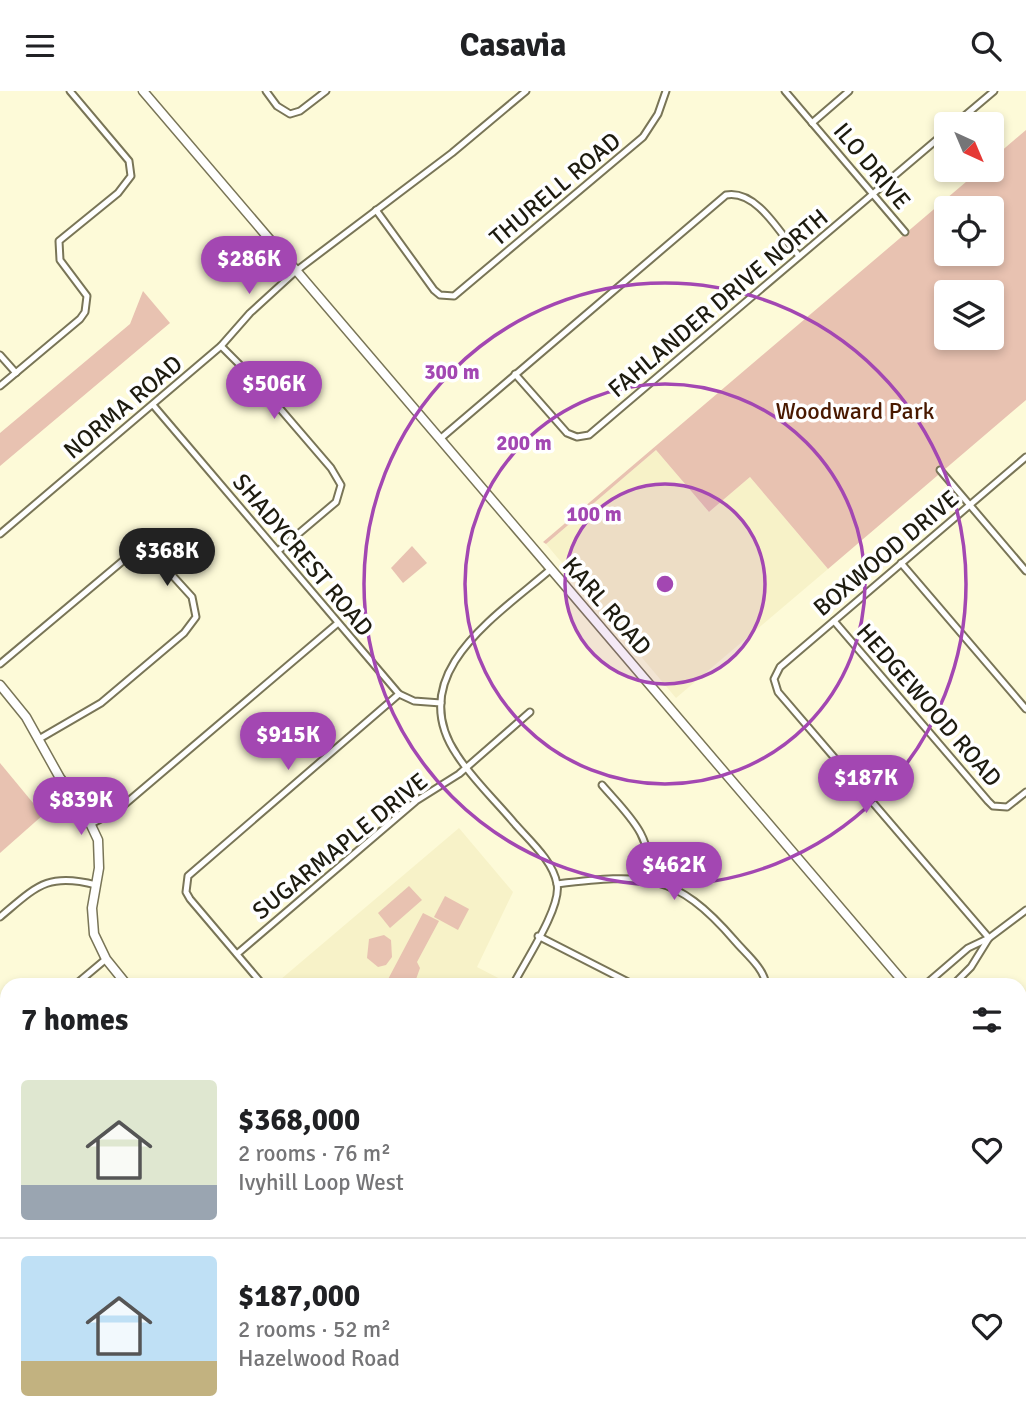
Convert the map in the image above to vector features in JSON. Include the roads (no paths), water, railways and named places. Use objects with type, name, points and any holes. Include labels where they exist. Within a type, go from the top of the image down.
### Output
[{"type":"main road","name":"KARL ROAD","points":[[143,91],[900,978]]},
{"type":"main road","points":[[0,685],[39,739],[60,778],[91,824],[100,853],[92,908],[94,934],[106,959],[121,978]]},
{"type":"street","points":[[0,386],[85,312],[87,296],[60,260],[59,241],[127,183],[131,176],[129,162],[70,91]]},
{"type":"street","points":[[266,91],[277,106],[290,114],[300,111],[326,91]]},
{"type":"street","name":"NORMA ROAD","points":[[0,534],[221,346],[250,313],[296,271],[452,153],[526,91]]},
{"type":"street","name":"THURELL ROAD","points":[[376,209],[434,290],[447,297],[460,293],[638,142],[658,114],[666,91]]},
{"type":"street","name":"ILO DRIVE","points":[[785,91],[905,232]]},
{"type":"street","points":[[812,123],[849,91]]},
{"type":"street","points":[[969,112],[994,91]]},
{"type":"street","name":"FAHLANDER DRIVE NORTH","points":[[515,374],[567,433],[577,437],[589,435],[934,142]]},
{"type":"street","points":[[440,439],[726,195],[735,194],[753,201],[799,256]]},
{"type":"street","points":[[221,346],[258,383],[339,479],[340,493],[336,502],[278,551]]},
{"type":"street","points":[[0,355],[16,373]]},
{"type":"street","name":"SHADYCREST ROAD","points":[[153,405],[399,694]]},
{"type":"street","name":"BOXWOOD DRIVE","points":[[989,938],[778,692],[774,679],[780,667],[1026,457]]},
{"type":"street","points":[[940,470],[1026,571]]},
{"type":"street","points":[[0,664],[131,554],[146,551],[159,559],[192,597],[196,617],[184,633],[101,703],[39,739]]},
{"type":"street","points":[[901,563],[1026,709]]},
{"type":"street","points":[[517,978],[554,907],[557,884],[545,858],[466,767],[448,739],[441,703],[449,670],[462,648],[551,569]]},
{"type":"street","name":"HEDGEWOOD ROAD","points":[[834,621],[988,801],[1000,807],[1012,804],[1026,792]]},
{"type":"street","points":[[91,824],[118,810],[338,623]]},
{"type":"street","points":[[257,978],[186,892],[188,876],[399,694],[414,701],[441,703]]},
{"type":"street","name":"SUGARMAPLE DRIVE","points":[[237,954],[416,801],[466,767],[530,712]]},
{"type":"street","points":[[602,785],[644,835],[650,850],[648,877]]},
{"type":"street","points":[[557,884],[612,877],[648,877],[680,890],[712,914],[762,972],[764,978]]},
{"type":"street","points":[[0,916],[34,888],[52,879],[72,879],[96,885]]},
{"type":"street","points":[[933,978],[968,948],[989,938],[1026,910]]},
{"type":"street","points":[[538,936],[620,978]]},
{"type":"street","points":[[960,978],[971,967],[989,938]]},
{"type":"street","points":[[83,978],[106,959]]},
{"type":"park label","name":"Woodward Park","points":[[855,411]]}]
